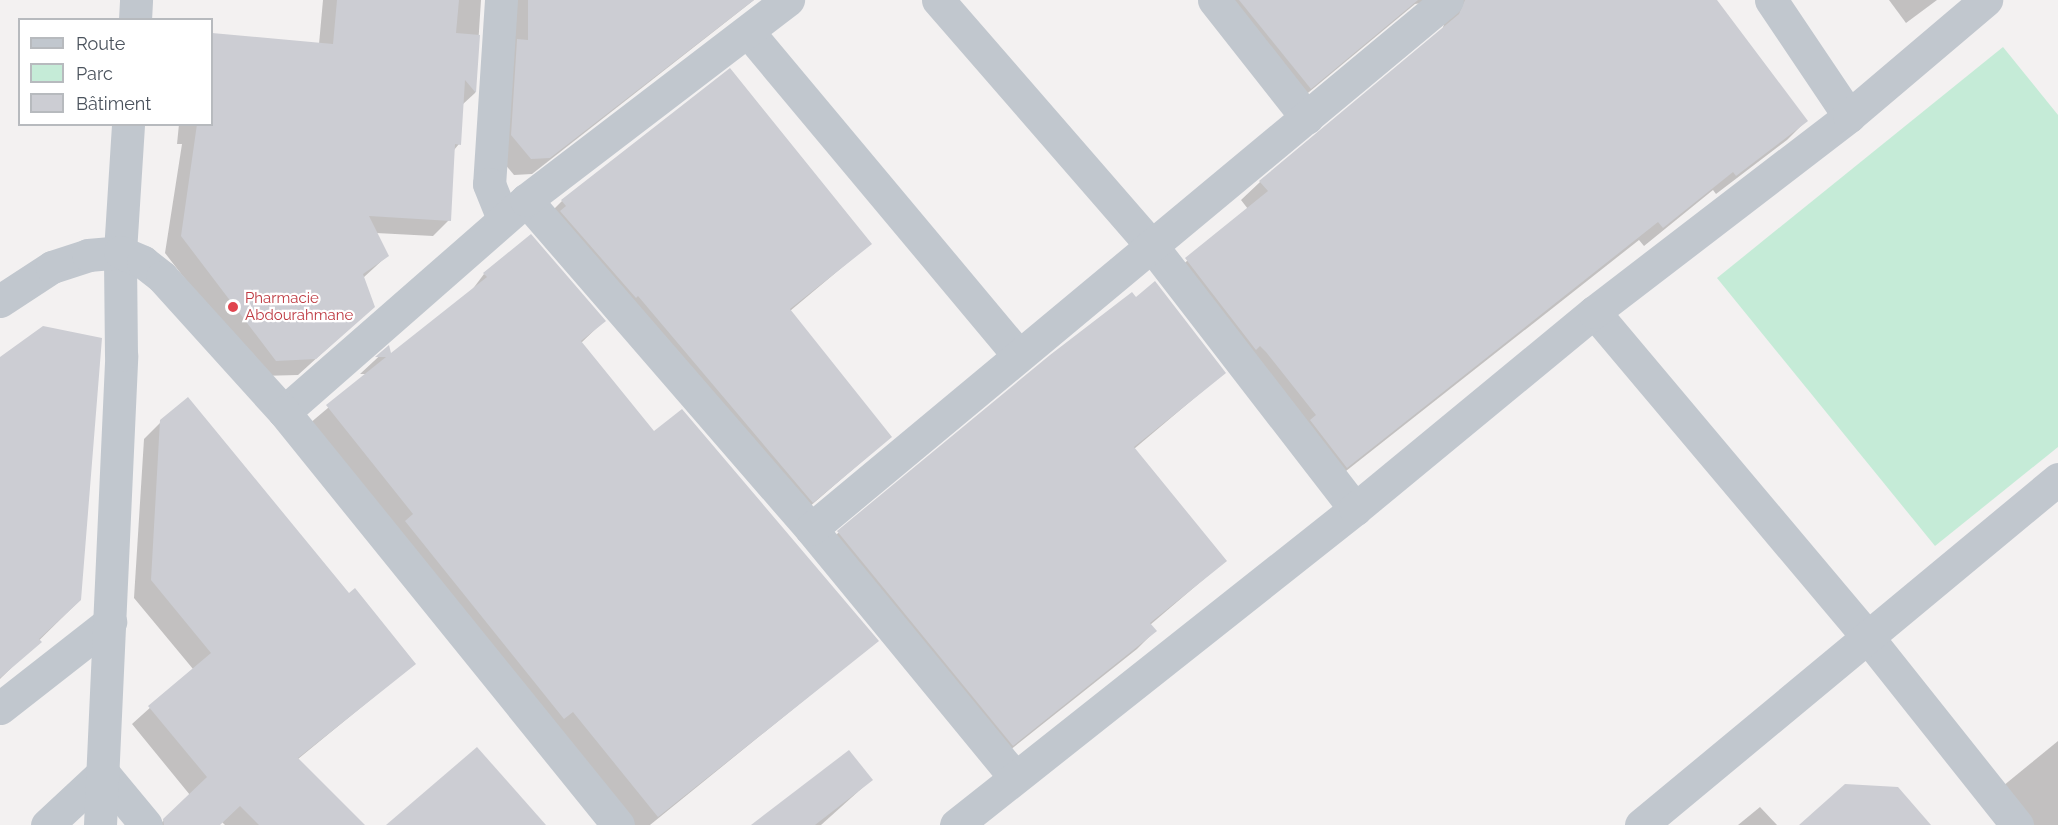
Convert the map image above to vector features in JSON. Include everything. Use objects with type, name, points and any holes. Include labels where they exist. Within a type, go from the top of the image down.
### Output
[{"type":"street","points":[[135,18],[136,0]]},
{"type":"street","points":[[501,0],[489,184],[811,529],[1015,777]]},
{"type":"street","points":[[284,412],[514,210],[749,33],[788,0]]},
{"type":"street","points":[[938,0],[1151,245],[1355,509]]},
{"type":"street","points":[[1214,0],[1307,118]]},
{"type":"street","points":[[811,529],[1017,354],[1307,118],[1447,0]]},
{"type":"street","points":[[1771,0],[1849,116]]},
{"type":"street","points":[[956,825],[1355,509],[1594,312],[1849,116],[1986,0]]},
{"type":"street","points":[[749,33],[1017,354]]},
{"type":"street","points":[[100,825],[121,355],[120,252],[128,126]]},
{"type":"street","points":[[0,301],[52,267],[87,255],[120,252],[143,262],[162,277],[284,412],[618,825]]},
{"type":"street","points":[[1594,312],[1869,639],[2017,825]]},
{"type":"street","points":[[1641,825],[1869,639],[2058,479]]},
{"type":"street","points":[[0,708],[110,622]]},
{"type":"street","points":[[47,825],[103,773]]},
{"type":"street","points":[[103,773],[146,825]]},
{"type":"green space","points":[[2003,47],[2058,115],[2058,447],[1935,546],[1717,278]]},
{"type":"building","points":[[337,0],[459,0],[456,33],[480,35],[476,93],[465,80],[461,145],[455,144],[451,221],[369,216],[389,256],[363,274],[375,307],[316,359],[276,361],[181,236],[197,126],[213,126],[213,33],[333,44]]},
{"type":"building","points":[[528,0],[754,0],[550,158],[531,159],[511,135],[517,39],[528,40]]},
{"type":"building","points":[[1239,0],[1418,0],[1311,89]]},
{"type":"building","points":[[1465,0],[1717,0],[1808,121],[1736,176],[1733,172],[1663,228],[1658,222],[1347,468],[1310,420],[1316,415],[1266,352],[1260,346],[1256,350],[1185,258],[1268,191],[1259,181],[1459,14]]},
{"type":"building","points":[[730,68],[872,244],[790,309],[892,437],[813,503],[638,296],[636,298],[560,211],[566,206],[561,200]]},
{"type":"building","points":[[531,234],[606,321],[581,341],[654,431],[682,409],[879,641],[658,817],[573,712],[564,719],[405,521],[413,514],[326,405],[386,357],[375,357],[389,345],[391,353],[487,277],[483,273]]},
{"type":"building","points":[[1155,281],[1226,373],[1134,447],[1227,561],[1150,623],[1157,631],[1013,746],[837,531],[1050,355],[1132,292],[1136,297]]},
{"type":"building","points":[[43,326],[102,338],[81,600],[39,639],[42,642],[0,678],[0,357]]},
{"type":"building","points":[[188,397],[349,593],[355,588],[416,664],[298,758],[365,825],[259,825],[240,806],[220,825],[164,825],[163,819],[207,777],[148,706],[211,653],[151,580],[160,420]]},
{"type":"building","points":[[477,747],[546,825],[386,825]]},
{"type":"building","points":[[849,750],[873,780],[815,825],[751,825]]},
{"type":"building","points":[[1845,784],[1898,787],[1931,825],[1799,825]]},
{"type":"place","name":"Pharmacie Abdourahmane","points":[[233,307]]}]
